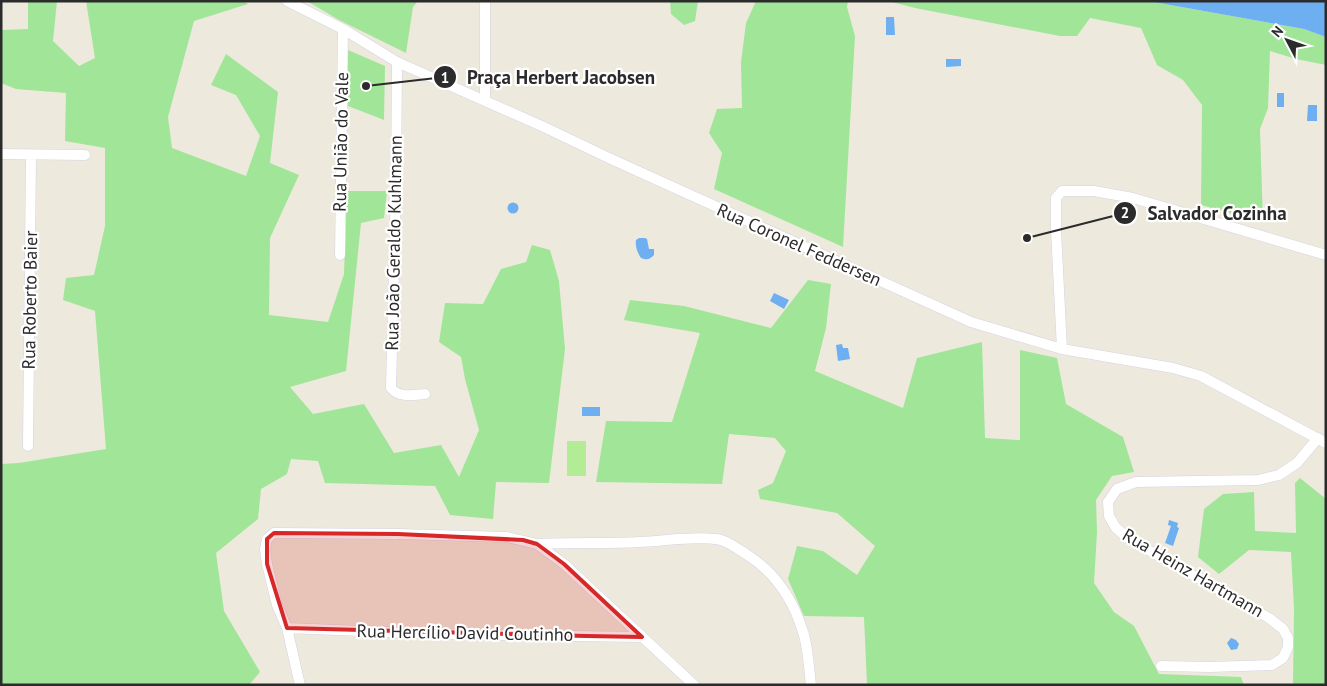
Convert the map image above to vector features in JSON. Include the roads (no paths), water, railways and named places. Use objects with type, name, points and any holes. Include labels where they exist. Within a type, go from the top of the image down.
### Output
[{"type":"street","name":"Rua Coronel Feddersen","points":[[288,1],[343,30],[397,62],[971,322],[1062,349],[1173,368],[1201,376],[1322,441]]},
{"type":"street","points":[[485,1],[485,101]]},
{"type":"street","name":"Rua União do Vale","points":[[340,255],[343,30]]},
{"type":"street","name":"Rua João Geraldo Kuhlmann","points":[[397,62],[391,388],[402,395],[425,394]]},
{"type":"street","points":[[1,154],[85,155]]},
{"type":"street","name":"Rua Roberto Baier","points":[[28,446],[31,155]]},
{"type":"street","points":[[1062,349],[1056,230],[1056,198],[1062,190],[1094,191],[1133,198],[1326,255]]},
{"type":"street","name":"Rua Heinz Hartmann","points":[[1161,666],[1272,665],[1283,658],[1288,647],[1288,638],[1283,630],[1269,618],[1132,541],[1116,528],[1109,516],[1108,502],[1117,489],[1136,482],[1258,480],[1279,475],[1322,441]]},
{"type":"street","points":[[300,685],[287,628],[277,605],[266,564],[265,550],[267,539],[274,533],[507,537],[536,544],[718,539],[752,557],[770,572],[786,592],[804,633],[811,685]]},
{"type":"street","points":[[536,544],[564,564],[694,685]]},
{"type":"street","name":"Rua Hercílio David Coutinho","points":[[287,628],[445,634],[642,636]]},
{"type":"water","points":[[1148,1],[1326,1],[1326,37],[1304,29]]},
{"type":"water","points":[[886,17],[894,17],[895,35],[886,35]]},
{"type":"water","points":[[946,59],[961,59],[961,66],[946,67]]},
{"type":"water","points":[[1277,93],[1284,93],[1284,107],[1277,107]]},
{"type":"water","points":[[1308,105],[1317,105],[1317,121],[1307,121]]},
{"type":"water","points":[[513,202],[519,208],[513,214],[507,208]]},
{"type":"water","points":[[639,238],[647,239],[649,249],[654,249],[654,255],[649,259],[641,258],[638,254],[636,240]]},
{"type":"water","points":[[774,293],[789,300],[784,309],[770,301]]},
{"type":"water","points":[[842,344],[843,348],[848,348],[850,359],[838,361],[836,345]]},
{"type":"water","points":[[582,407],[600,407],[600,416],[582,416]]},
{"type":"water","points":[[1169,520],[1178,523],[1177,527],[1179,528],[1173,546],[1165,543],[1171,526],[1168,525]]},
{"type":"water","points":[[1231,638],[1239,644],[1237,649],[1231,650],[1227,643]]},
{"type":"place","name":"Praça Herbert Jacobsen","points":[[366,86]]},
{"type":"place","name":"Salvador Cozinha","points":[[1027,238]]}]
